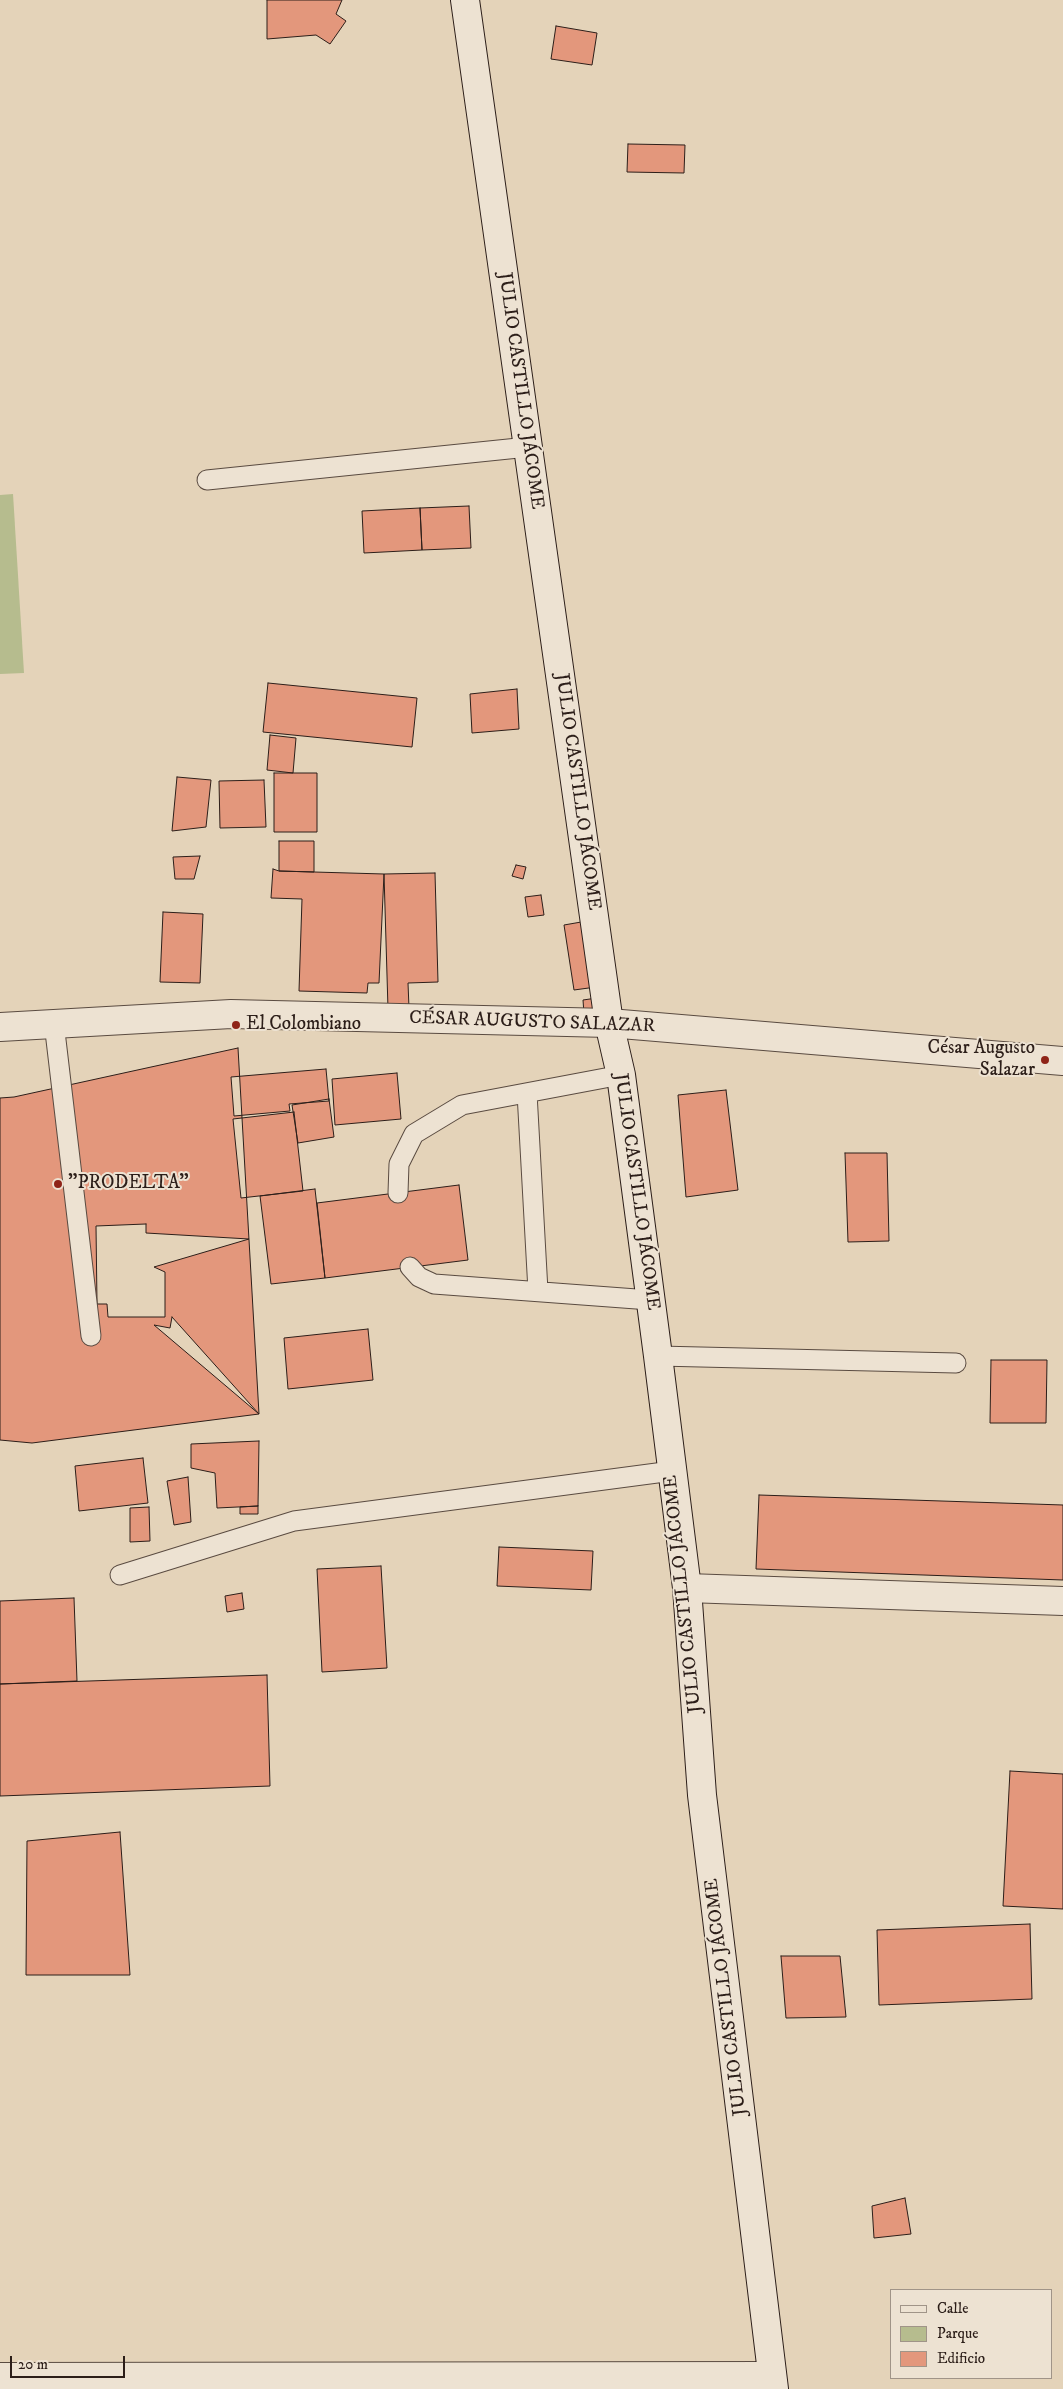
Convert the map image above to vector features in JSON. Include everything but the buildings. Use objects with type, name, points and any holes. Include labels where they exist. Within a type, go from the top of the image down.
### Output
[{"type":"main road","name":"JULIO CASTILLO JÁCOME","points":[[465,0],[609,1023],[621,1074],[658,1356],[687,1588],[702,1796],[773,2382]]},
{"type":"main road","name":"CÉSAR AUGUSTO SALAZAR","points":[[0,1027],[231,1014],[609,1023],[1063,1061]]},
{"type":"main road","points":[[687,1588],[1063,1601]]},
{"type":"main road","points":[[0,2377],[773,2382]]},
{"type":"lane","points":[[207,480],[528,447]]},
{"type":"lane","points":[[54,1023],[91,1336]]},
{"type":"lane","points":[[398,1193],[399,1164],[414,1134],[462,1106],[621,1074]]},
{"type":"lane","points":[[527,1093],[538,1292]]},
{"type":"lane","points":[[410,1267],[419,1278],[434,1284],[650,1300]]},
{"type":"lane","points":[[658,1356],[956,1363]]},
{"type":"lane","points":[[120,1575],[294,1521],[672,1471]]},
{"type":"green space","points":[[13,494],[24,673],[0,674],[0,495]]},
{"type":"place","name":"El Colombiano","points":[[236,1025]]},
{"type":"place","name":"César Augusto Salazar","points":[[1045,1060]]},
{"type":"place","name":"\"PRODELTA\"","points":[[58,1184]]}]
